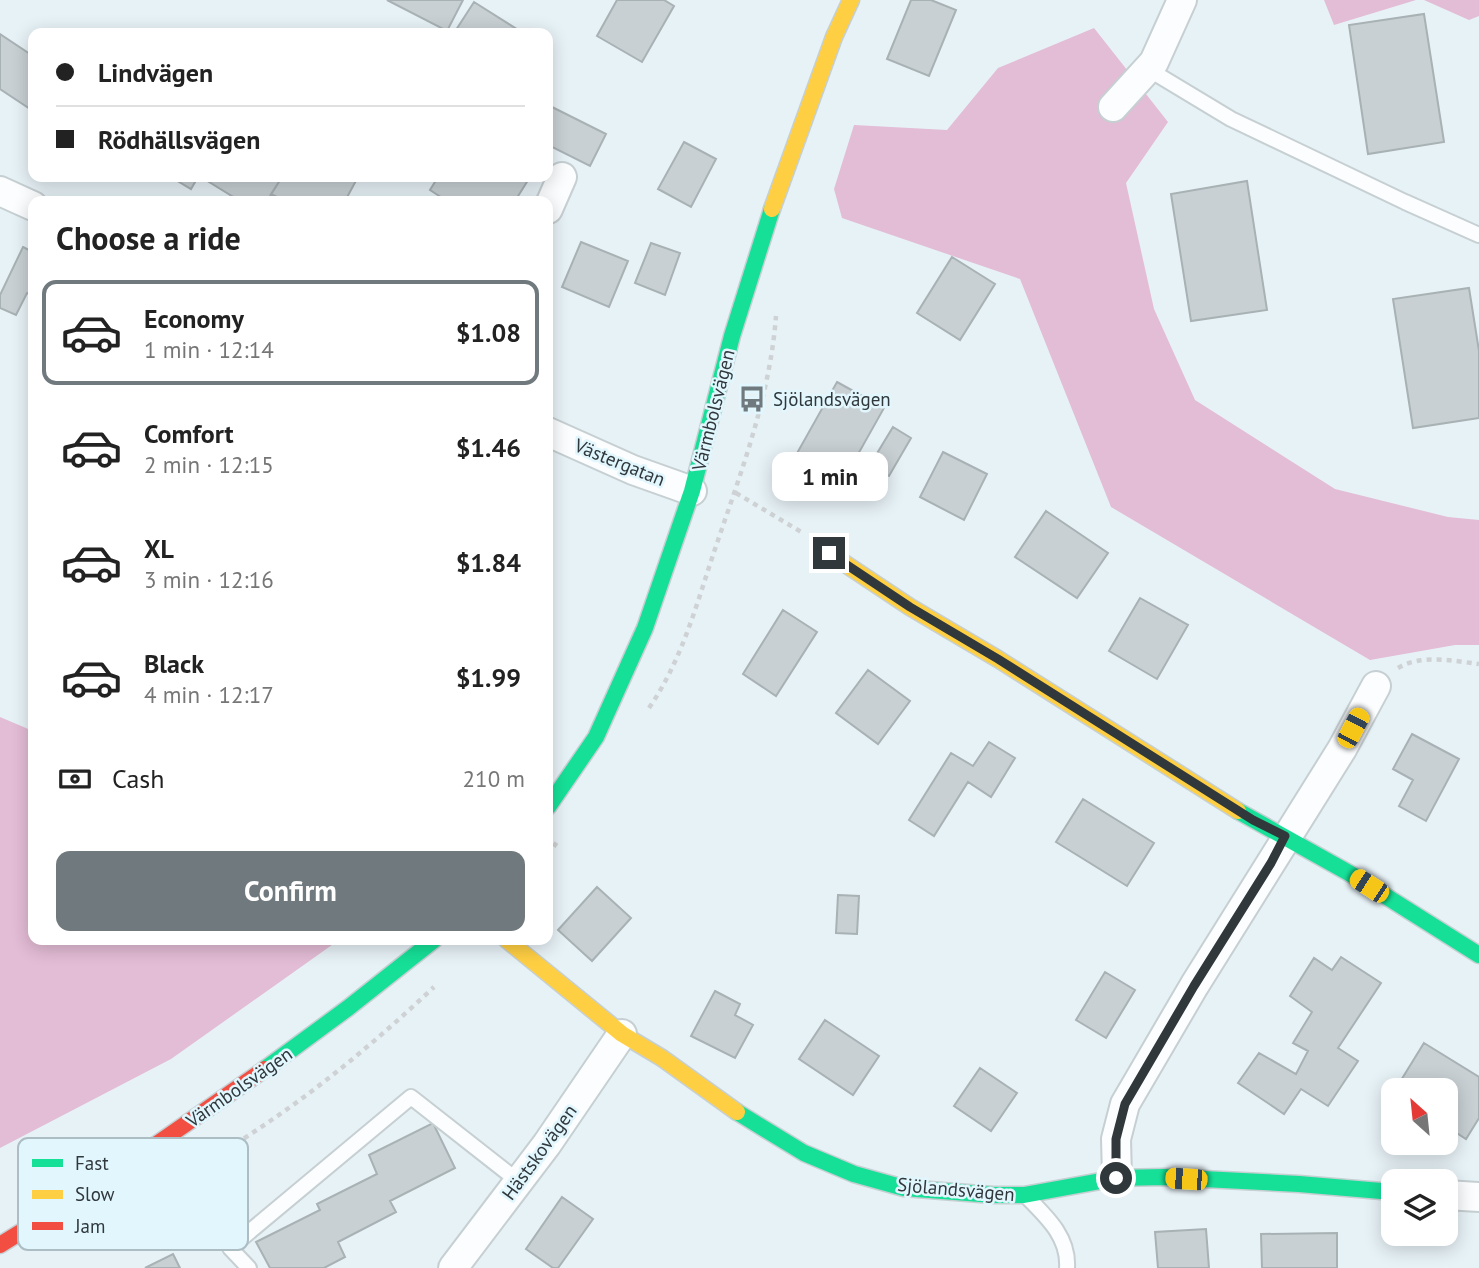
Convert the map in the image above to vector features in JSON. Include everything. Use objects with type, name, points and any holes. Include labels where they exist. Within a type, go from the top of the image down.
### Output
[{"type":"street","name":"Värmbolsvägen","points":[[553,800],[596,737],[645,628],[692,491],[732,336],[780,184],[834,37],[851,0]]},
{"type":"street","points":[[1113,107],[1154,62],[1182,0]]},
{"type":"street","points":[[553,198],[562,177]]},
{"type":"street","points":[[0,191],[28,204]]},
{"type":"street","name":"Västergatan","points":[[553,434],[633,470],[692,491]]},
{"type":"street","points":[[829,553],[910,607],[998,659],[1253,820],[1285,836],[1479,955]]},
{"type":"street","points":[[1116,1178],[1116,1139],[1125,1104],[1285,836],[1342,749],[1376,686]]},
{"type":"street","name":"Värmbolsvägen","points":[[164,1138],[384,982],[428,945]]},
{"type":"street","name":"Sjölandsvägen","points":[[514,945],[622,1034],[662,1058],[753,1123],[803,1153],[854,1174],[904,1188],[993,1195],[1024,1195],[1116,1178],[1164,1177],[1381,1191]]},
{"type":"street","name":"Hästskovägen","points":[[453,1268],[547,1144],[622,1034]]},
{"type":"street","points":[[1458,1196],[1479,1197]]},
{"type":"street","name":"Värmbolsvägen","points":[[0,1245],[18,1235]]},
{"type":"lane","points":[[1148,69],[1231,119],[1479,235]]},
{"type":"lane","points":[[248,1233],[411,1097],[518,1181]]},
{"type":"lane","points":[[1024,1195],[1054,1223],[1068,1253],[1067,1268]]},
{"type":"lane","points":[[232,1250],[249,1268]]},
{"type":"path","points":[[736,493],[795,527],[829,553]]},
{"type":"path","points":[[1376,686],[1389,673],[1405,663],[1421,660],[1479,664]]},
{"type":"shaded area","points":[[1324,0],[1416,0],[1334,25]]},
{"type":"shaded area","points":[[1424,0],[1479,0],[1479,16],[1469,20]]},
{"type":"shaded area","points":[[1094,28],[1168,122],[1126,183],[1154,309],[1195,400],[1335,489],[1448,517],[1479,520],[1479,645],[1455,645],[1370,660],[1111,507],[1020,279],[842,218],[834,189],[854,125],[947,130],[998,68]]},
{"type":"shaded area","points":[[0,717],[28,729],[28,945],[332,945],[171,1059],[0,1148]]},
{"type":"building","points":[[387,0],[463,0],[449,28],[441,28]]},
{"type":"building","points":[[617,0],[664,0],[674,6],[642,62],[597,36]]},
{"type":"building","points":[[911,0],[931,0],[956,10],[929,76],[887,59]]},
{"type":"building","points":[[474,2],[515,28],[457,28]]},
{"type":"building","points":[[1424,14],[1444,142],[1368,154],[1349,25]]},
{"type":"building","points":[[0,34],[28,53],[28,108],[0,89]]},
{"type":"building","points":[[553,108],[606,134],[590,166],[553,148]]},
{"type":"building","points":[[684,142],[716,159],[691,207],[658,189]]},
{"type":"building","points":[[1247,181],[1267,310],[1191,321],[1171,194]]},
{"type":"building","points":[[179,182],[195,182],[191,189]]},
{"type":"building","points":[[209,182],[279,182],[270,196],[232,196]]},
{"type":"building","points":[[279,182],[355,182],[348,196],[271,194]]},
{"type":"building","points":[[435,182],[527,182],[518,196],[439,196],[430,190]]},
{"type":"building","points":[[581,242],[628,261],[609,307],[562,287]]},
{"type":"building","points":[[651,243],[680,253],[665,295],[635,283]]},
{"type":"building","points":[[23,247],[28,250],[28,294],[16,315],[0,308],[0,295]]},
{"type":"building","points":[[952,257],[995,284],[960,340],[917,313]]},
{"type":"building","points":[[1469,288],[1479,351],[1479,418],[1413,428],[1393,299]]},
{"type":"building","points":[[837,382],[884,408],[843,481],[796,455]]},
{"type":"building","points":[[893,427],[911,438],[889,476],[870,465]]},
{"type":"building","points":[[943,452],[987,474],[964,520],[920,497]]},
{"type":"building","points":[[1046,511],[1108,553],[1077,598],[1015,557]]},
{"type":"building","points":[[1140,598],[1188,625],[1157,679],[1109,651]]},
{"type":"building","points":[[783,610],[817,632],[776,696],[743,674]]},
{"type":"building","points":[[868,670],[910,701],[878,744],[836,713]]},
{"type":"building","points":[[1412,734],[1459,759],[1426,821],[1399,806],[1413,780],[1393,769]]},
{"type":"building","points":[[989,742],[1015,758],[991,797],[968,782],[934,836],[909,820],[951,753],[973,766]]},
{"type":"building","points":[[1083,799],[1154,843],[1127,886],[1056,842]]},
{"type":"building","points":[[597,887],[631,918],[592,961],[558,930]]},
{"type":"building","points":[[838,895],[859,896],[857,934],[836,933]]},
{"type":"building","points":[[1341,957],[1381,983],[1338,1048],[1358,1061],[1328,1106],[1301,1089],[1284,1114],[1238,1083],[1259,1053],[1296,1074],[1308,1051],[1293,1043],[1312,1012],[1290,996],[1314,958],[1332,970]]},
{"type":"building","points":[[1105,972],[1135,990],[1106,1038],[1076,1020]]},
{"type":"building","points":[[715,991],[740,1004],[735,1015],[753,1025],[735,1058],[691,1036]]},
{"type":"building","points":[[825,1020],[879,1056],[853,1095],[799,1059]]},
{"type":"building","points":[[1424,1043],[1479,1077],[1479,1118],[1466,1139],[1458,1134],[1458,1078],[1402,1078]]},
{"type":"building","points":[[980,1068],[1017,1093],[991,1131],[954,1106]]},
{"type":"building","points":[[433,1123],[455,1168],[390,1201],[396,1212],[338,1242],[345,1257],[324,1268],[270,1268],[256,1242],[320,1210],[317,1204],[377,1174],[369,1155]]},
{"type":"building","points":[[562,1197],[593,1219],[558,1268],[553,1268],[526,1249]]},
{"type":"building","points":[[1206,1229],[1209,1268],[1158,1268],[1155,1232]]},
{"type":"building","points":[[1337,1233],[1337,1268],[1262,1268],[1261,1234]]},
{"type":"building","points":[[173,1254],[180,1268],[145,1268]]},
{"type":"traffic: fast","points":[[553,800],[596,737],[645,628],[692,491],[732,336],[772,209]]},
{"type":"traffic: fast","points":[[1238,811],[1349,873],[1479,955]]},
{"type":"traffic: fast","points":[[265,1069],[428,945]]},
{"type":"traffic: fast","points":[[737,1112],[804,1153],[854,1174],[904,1188],[1024,1195],[1117,1178],[1164,1177],[1381,1191]]},
{"type":"traffic: slow","points":[[772,209],[834,37],[851,0]]},
{"type":"traffic: slow","points":[[829,553],[910,607],[998,659],[1238,811]]},
{"type":"traffic: slow","points":[[513,945],[622,1034],[662,1058],[737,1112]]},
{"type":"traffic: jam","points":[[165,1138],[265,1069]]},
{"type":"traffic: jam","points":[[0,1245],[18,1234]]},
{"type":"place","name":"Sjölandsvägen","points":[[752,399]]},
{"type":"route","points":[[829,553],[910,607],[998,659],[1253,820],[1285,836],[1125,1104],[1116,1139],[1116,1178]]}]
